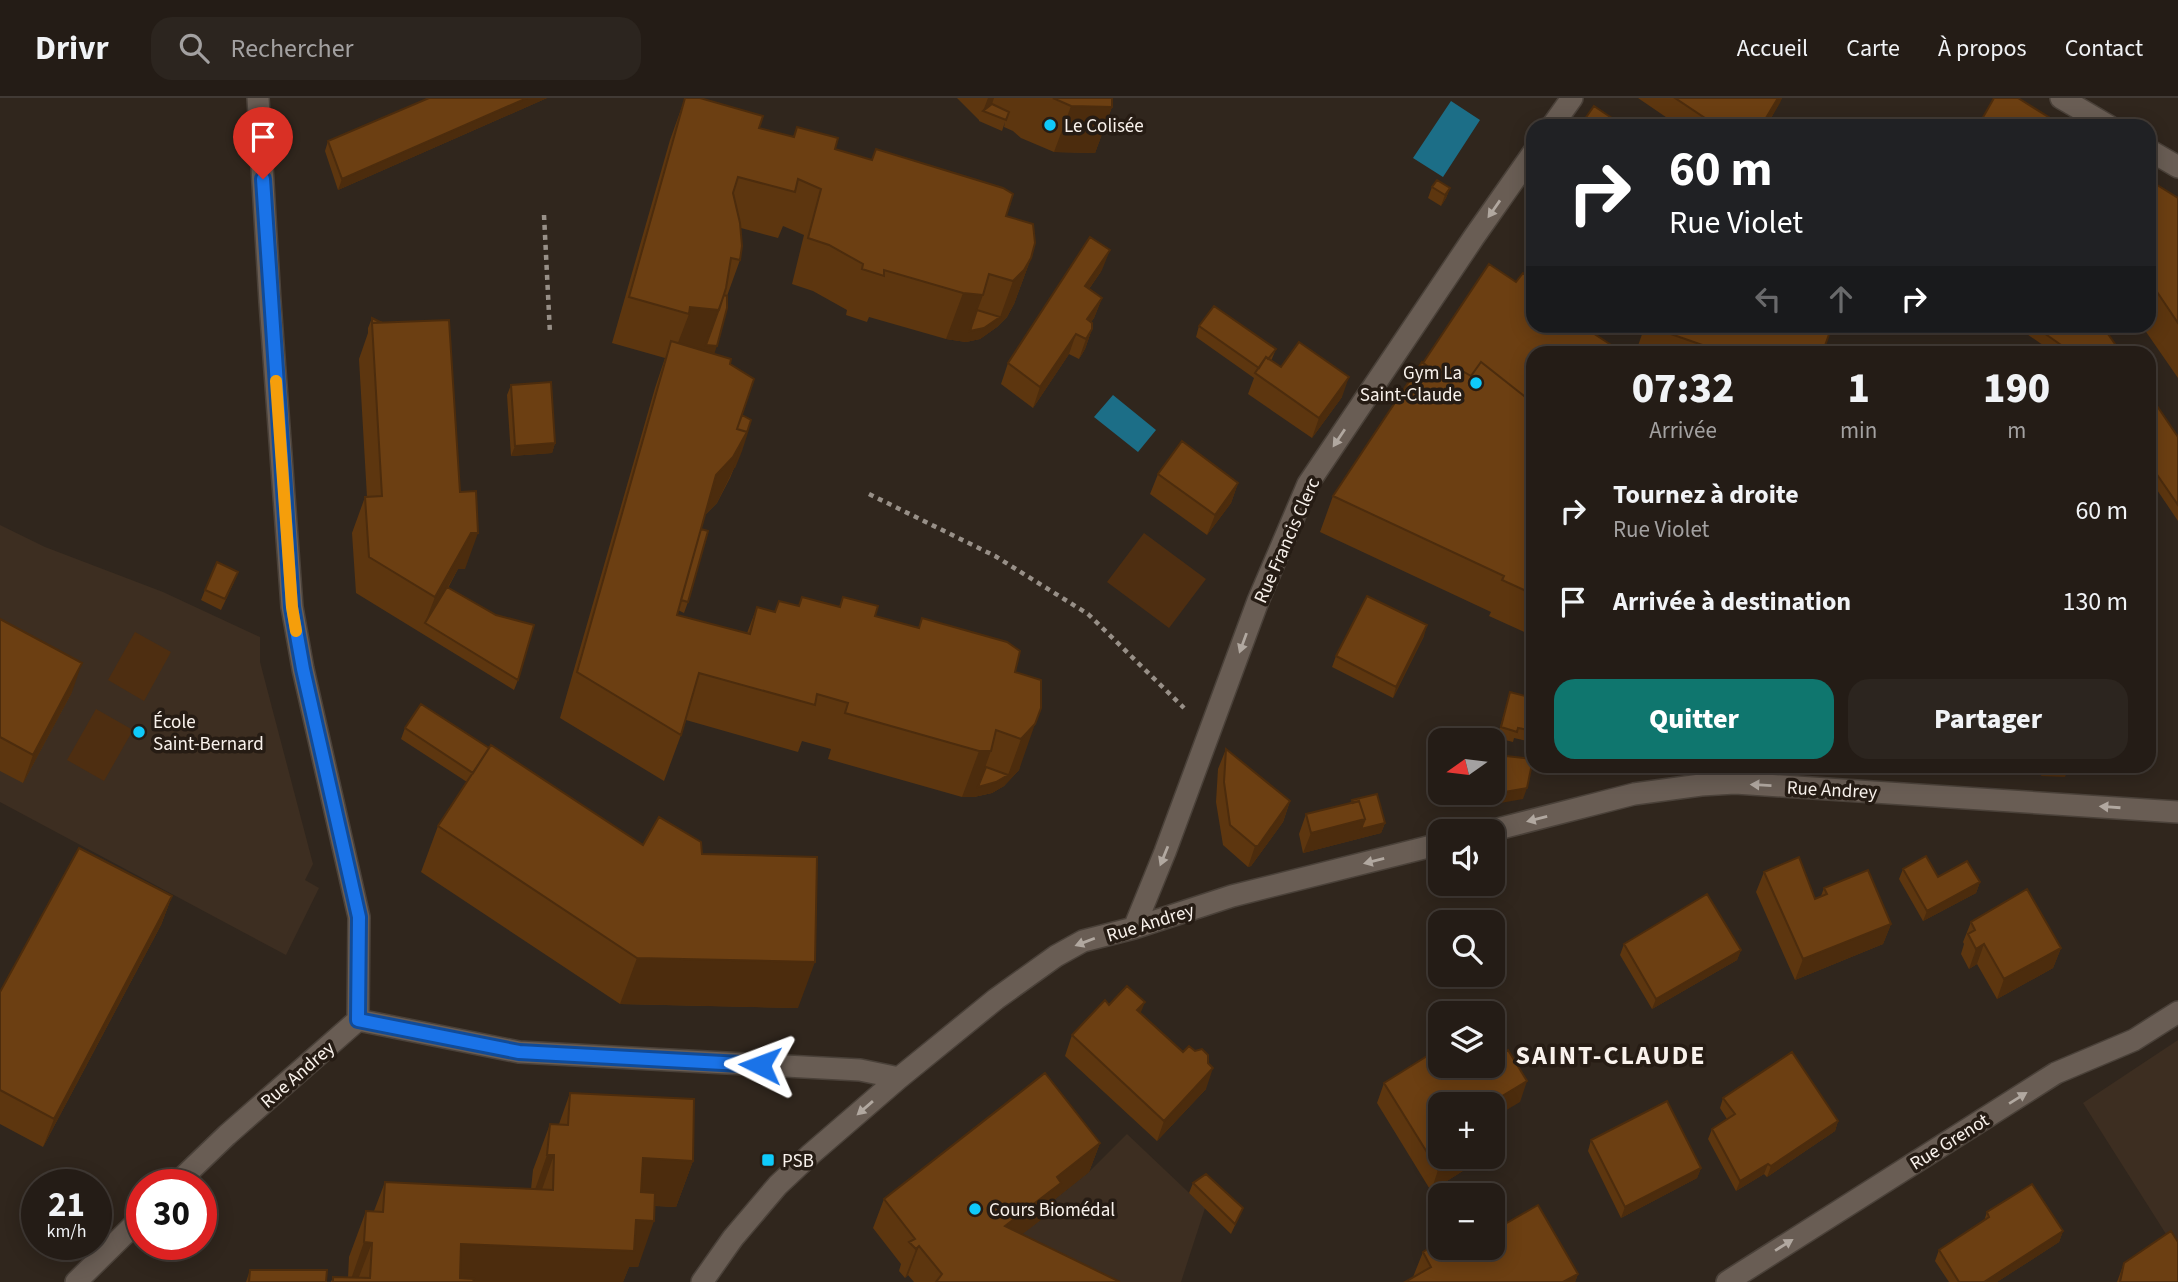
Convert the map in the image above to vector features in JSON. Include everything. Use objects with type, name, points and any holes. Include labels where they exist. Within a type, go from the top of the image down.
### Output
[{"type":"street","points":[[258,98],[292,607],[303,669],[359,917],[358,1020],[519,1052],[860,1070],[899,1078]]},
{"type":"street","points":[[1557,119],[1572,98]]},
{"type":"street","points":[[2062,98],[2097,119]]},
{"type":"street","points":[[2156,154],[2178,167]]},
{"type":"street","name":"Rue Francis Clerc","points":[[1134,928],[1166,852],[1258,601],[1308,484],[1526,163]]},
{"type":"street","name":"Rue Andrey","points":[[1505,827],[1634,794],[1735,783],[2178,811]]},
{"type":"street","name":"Rue Andrey","points":[[702,1282],[733,1237],[778,1185],[899,1078],[996,999],[1056,956],[1083,941],[1134,928],[1232,896],[1428,847]]},
{"type":"street","name":"Rue Grenot","points":[[1727,1282],[2056,1073],[2134,1040],[2178,1012]]},
{"type":"street","name":"Rue Andrey","points":[[192,1169],[358,1020]]},
{"type":"street","points":[[76,1282],[126,1233]]},
{"type":"path","points":[[544,215],[550,334]]},
{"type":"path","points":[[869,494],[995,556],[1088,614],[1171,693],[1209,734]]},
{"type":"shaded area","name":"École Saint-Bernard","points":[[0,525],[45,547],[163,592],[260,637],[260,662],[313,864],[305,880],[319,888],[286,955],[0,802]]},
{"type":"shaded area","points":[[1144,533],[1206,579],[1169,628],[1107,582]]},
{"type":"shaded area","points":[[135,632],[171,652],[144,701],[108,680]]},
{"type":"shaded area","points":[[96,709],[133,730],[104,781],[67,760]]},
{"type":"shaded area","points":[[2178,1040],[2178,1253],[2083,1103]]},
{"type":"shaded area","points":[[1127,1134],[1205,1208],[1181,1282],[959,1282],[1089,1172]]},
{"type":"water","points":[[1451,101],[1480,120],[1443,177],[1413,158]]},
{"type":"water","points":[[1113,395],[1156,430],[1138,452],[1094,417]]},
{"type":"building","points":[[429,98],[527,98],[342,179],[328,141]]},
{"type":"building","points":[[685,98],[700,98],[763,116],[759,128],[794,137],[797,127],[838,138],[835,149],[872,160],[876,149],[1003,188],[1013,194],[1006,216],[1033,224],[1035,243],[1031,258],[1013,281],[989,274],[983,295],[963,293],[884,270],[884,276],[862,269],[863,264],[829,245],[808,238],[821,189],[798,179],[795,192],[738,177],[733,193],[740,223],[740,260],[731,258],[719,310],[690,307],[689,314],[629,297]]},
{"type":"building","points":[[1053,98],[1112,98],[1112,107],[1071,106]]},
{"type":"building","points":[[1675,98],[1778,98],[1768,119],[1706,119]]},
{"type":"building","points":[[1994,98],[2018,98],[2052,119],[1982,119]]},
{"type":"building","points":[[992,104],[1009,112],[1006,120],[983,111]]},
{"type":"building","points":[[1594,106],[1613,119],[1585,119]]},
{"type":"building","points":[[1437,180],[1450,188],[1445,195],[1432,187]]},
{"type":"building","points":[[2156,184],[2178,198],[2178,323],[2156,290]]},
{"type":"building","points":[[1090,237],[1110,250],[1085,286],[1102,298],[1087,319],[1092,323],[1092,329],[1086,339],[1076,334],[1040,387],[1008,363]]},
{"type":"building","points":[[1489,264],[1516,282],[1523,273],[1526,275],[1526,333],[1593,333],[1613,346],[1526,346],[1526,397],[1481,362],[1471,376],[1464,372],[1457,381],[1440,371],[1438,374],[1423,363]]},
{"type":"building","points":[[724,295],[727,296],[727,308],[717,346],[706,345]]},
{"type":"building","points":[[1214,306],[1276,349],[1268,359],[1266,357],[1259,368],[1199,326]]},
{"type":"building","points":[[977,310],[1000,317],[984,328],[970,331]]},
{"type":"building","points":[[449,320],[460,492],[476,491],[478,533],[471,533],[435,597],[369,557],[365,497],[382,496],[372,323]]},
{"type":"building","points":[[1668,333],[1830,333],[1825,346],[1705,346]]},
{"type":"building","points":[[2044,333],[2106,333],[2116,346],[2063,346]]},
{"type":"building","points":[[671,341],[731,359],[730,364],[754,379],[737,429],[747,432],[733,457],[716,475],[677,615],[750,634],[757,607],[775,612],[779,601],[799,606],[802,597],[840,607],[843,597],[878,606],[875,616],[919,628],[922,618],[1007,642],[1020,651],[1015,672],[1041,680],[1041,708],[1035,724],[1021,739],[996,730],[991,751],[979,751],[845,713],[848,703],[817,694],[815,705],[699,673],[681,735],[577,672]]},
{"type":"building","points":[[1299,342],[1349,377],[1319,418],[1255,373],[1266,357],[1281,367]]},
{"type":"building","points":[[1422,362],[1438,374],[1440,371],[1457,381],[1464,372],[1471,376],[1481,362],[1526,397],[1526,591],[1502,580],[1504,576],[1333,496]]},
{"type":"building","points":[[551,382],[555,443],[515,446],[511,385]]},
{"type":"building","points":[[2156,404],[2178,437],[2178,505],[2156,473]]},
{"type":"building","points":[[742,415],[751,420],[741,451],[734,468],[747,432],[737,429]]},
{"type":"building","points":[[1182,441],[1238,483],[1215,515],[1158,474]]},
{"type":"building","points":[[701,529],[708,531],[688,602],[681,600]]},
{"type":"building","points":[[217,562],[238,572],[225,599],[205,590]]},
{"type":"building","points":[[447,587],[496,615],[534,625],[518,680],[425,623]]},
{"type":"building","points":[[1367,596],[1427,625],[1396,687],[1336,656]]},
{"type":"building","points":[[0,619],[82,663],[33,755],[0,737]]},
{"type":"building","points":[[1510,692],[1526,696],[1526,730],[1518,728],[1517,732],[1501,727]]},
{"type":"building","points":[[421,704],[489,748],[473,773],[405,728]]},
{"type":"building","points":[[491,745],[643,845],[659,817],[701,842],[702,854],[817,857],[815,962],[637,958],[438,826]]},
{"type":"building","points":[[1226,749],[1290,801],[1258,846],[1230,825],[1224,782]]},
{"type":"building","points":[[1506,756],[1526,758],[1526,773],[1530,773],[1527,788],[1505,792]]},
{"type":"building","points":[[986,767],[1008,775],[978,787]]},
{"type":"building","points":[[1377,794],[1385,823],[1361,829],[1365,819],[1359,801],[1353,803],[1352,800]]},
{"type":"building","points":[[1359,801],[1365,819],[1311,833],[1306,814]]},
{"type":"building","points":[[79,848],[172,896],[54,1119],[0,1090],[0,992]]},
{"type":"building","points":[[1926,856],[1938,877],[1967,861],[1980,882],[1927,911],[1903,869]]},
{"type":"building","points":[[1799,857],[1815,899],[1827,894],[1824,888],[1868,870],[1891,924],[1803,959],[1764,872]]},
{"type":"building","points":[[2027,889],[2061,948],[2004,979],[1984,944],[1976,949],[1968,934],[1975,930],[1971,922]]},
{"type":"building","points":[[1707,894],[1741,950],[1656,999],[1624,944]]},
{"type":"building","points":[[1127,986],[1145,1002],[1137,1010],[1183,1052],[1189,1046],[1195,1051],[1202,1049],[1208,1055],[1208,1063],[1213,1068],[1164,1121],[1072,1035],[1105,1000],[1109,1005]]},
{"type":"building","points":[[1508,1050],[1527,1081],[1505,1094],[1505,1092],[1428,1092],[1428,1154],[1384,1083],[1428,1056],[1428,1078],[1505,1078],[1505,1052]]},
{"type":"building","points":[[1792,1052],[1838,1121],[1771,1166],[1768,1164],[1740,1181],[1712,1129],[1735,1114],[1723,1098]]},
{"type":"building","points":[[1045,1073],[1100,1143],[1057,1177],[1061,1183],[1005,1226],[1120,1282],[936,1282],[942,1274],[919,1246],[916,1249],[909,1242],[915,1239],[884,1199]]},
{"type":"building","points":[[570,1093],[694,1099],[693,1161],[643,1158],[641,1192],[655,1193],[654,1221],[636,1220],[634,1251],[461,1244],[460,1278],[474,1279],[473,1282],[333,1282],[333,1277],[370,1278],[372,1243],[364,1242],[366,1211],[383,1212],[385,1182],[553,1190],[554,1155],[547,1155],[550,1124],[568,1125]]},
{"type":"building","points":[[1667,1101],[1701,1168],[1625,1207],[1591,1140]]},
{"type":"building","points":[[1206,1174],[1243,1208],[1235,1224],[1193,1183]]},
{"type":"building","points":[[2032,1184],[2063,1231],[1984,1282],[1959,1282],[1939,1250],[1989,1217],[1987,1212]]},
{"type":"building","points":[[1538,1205],[1578,1274],[1563,1282],[1405,1282],[1431,1267],[1423,1252],[1428,1249],[1428,1260],[1505,1260],[1505,1224]]},
{"type":"building","points":[[2171,1231],[2178,1242],[2178,1282],[2120,1282],[2124,1263]]},
{"type":"building","points":[[250,1270],[327,1270],[326,1282],[249,1282]]},
{"type":"slow traffic","points":[[276,381],[296,631]]},
{"type":"place","name":"Le Colisée","points":[[1050,125]]},
{"type":"place","name":"Gym La Saint-Claude","points":[[1476,383]]},
{"type":"place","name":"École Saint-Bernard","points":[[139,732]]},
{"type":"place","name":"PSB","points":[[768,1160]]},
{"type":"place","name":"Cours Biomédal","points":[[975,1209]]},
{"type":"district","name":"SAINT-CLAUDE","points":[[1611,1055]]},
{"type":"route","points":[[263,179],[292,607],[303,669],[359,917],[358,1020],[519,1052],[760,1065]]}]
